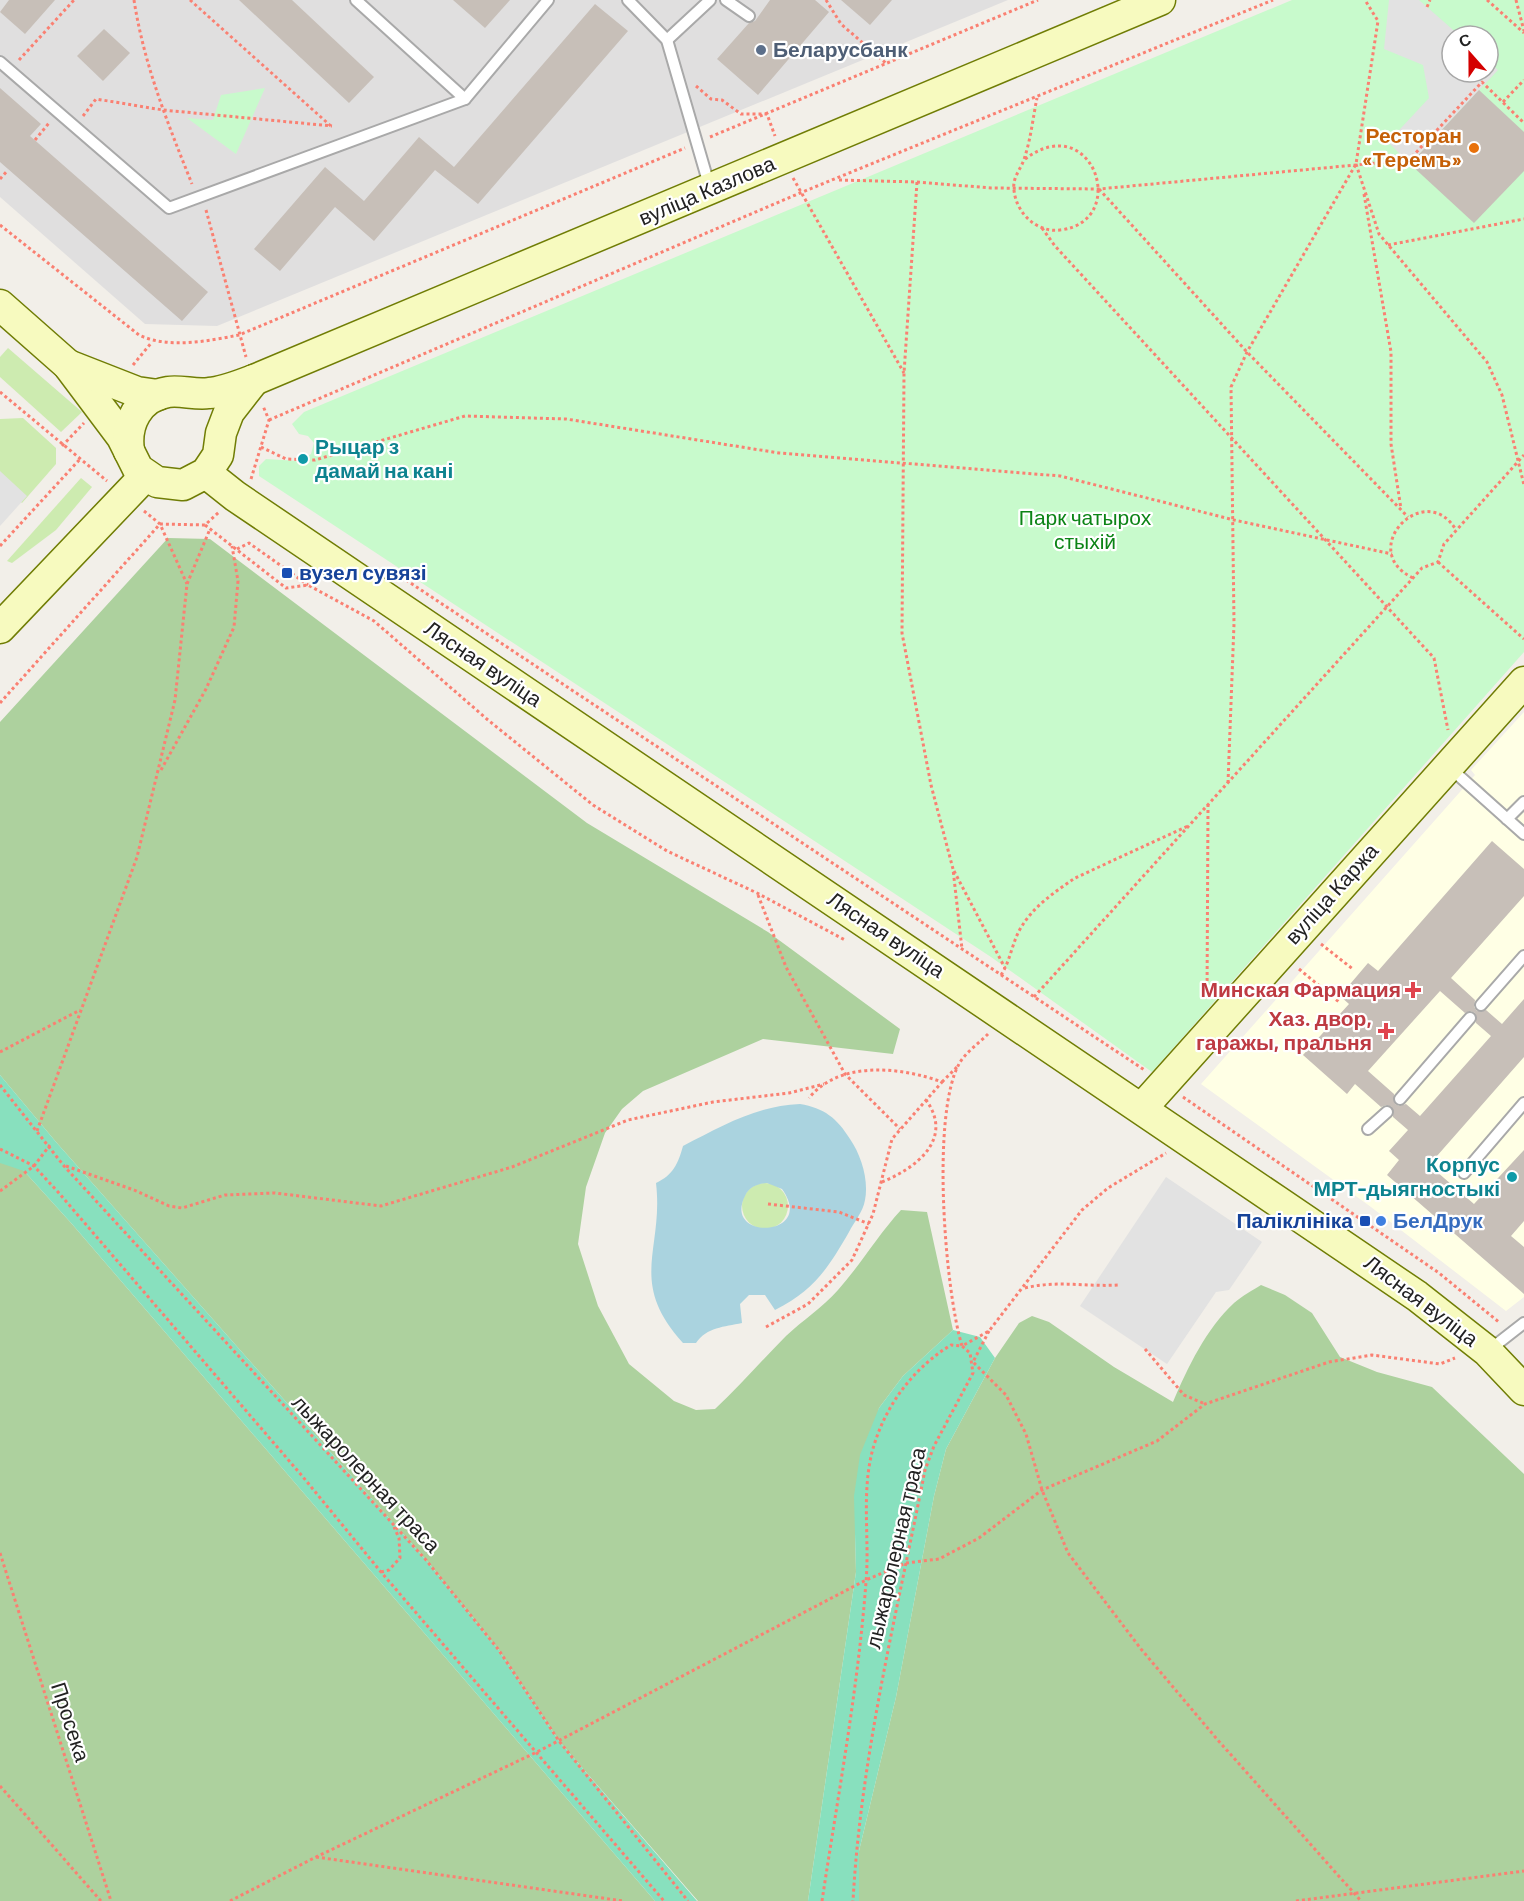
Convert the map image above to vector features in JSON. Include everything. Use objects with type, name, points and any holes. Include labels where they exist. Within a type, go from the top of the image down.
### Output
[{"type":"main road","name":"вуліца Казлова","points":[[188,393],[215,392],[254,380],[1160,0]]},
{"type":"main road","points":[[0,305],[68,365],[122,437],[138,469],[135,486],[0,628]]},
{"type":"main road","points":[[68,365],[137,392],[188,393],[210,408],[221,433]]},
{"type":"main road","points":[[135,486],[157,482],[176,485],[195,480],[206,473],[218,455],[221,433],[229,412],[254,380]]},
{"type":"main road","points":[[129,451],[128,428],[132,417],[139,407],[158,394]]},
{"type":"main road","name":"Лясная вуліца","points":[[206,473],[244,487],[1277,1201],[1350,1248],[1487,1351],[1524,1390]]},
{"type":"main road","name":"вуліца Каржа","points":[[1142,1108],[1448,751],[1524,682]]},
{"type":"lane","points":[[356,0],[465,99]]},
{"type":"lane","points":[[0,62],[169,208],[465,99],[548,0]]},
{"type":"lane","points":[[628,0],[667,40],[710,189]]},
{"type":"lane","points":[[667,40],[710,0]]},
{"type":"lane","points":[[726,0],[749,16]]},
{"type":"lane","points":[[1448,751],[1507,819],[1524,834]]},
{"type":"lane","points":[[1507,819],[1524,802]]},
{"type":"lane","points":[[1481,1005],[1524,956]]},
{"type":"lane","points":[[1400,1099],[1470,1018]]},
{"type":"lane","points":[[1464,1173],[1524,1103]]},
{"type":"lane","points":[[1368,1129],[1387,1112]]},
{"type":"lane","points":[[1487,1351],[1524,1323]]},
{"type":"path","points":[[10,70],[74,0]]},
{"type":"path","points":[[134,0],[141,45],[192,185],[202,195],[239,335]]},
{"type":"path","points":[[190,0],[332,126],[347,143]]},
{"type":"path","points":[[826,0],[841,24],[887,64]]},
{"type":"path","points":[[0,225],[139,335],[152,342],[205,341],[239,335],[1038,0]]},
{"type":"path","points":[[269,420],[800,193],[837,180],[1273,0]]},
{"type":"path","points":[[1228,783],[1232,718],[1234,520],[1231,387],[1247,352],[1356,164],[1378,21],[1365,0]]},
{"type":"path","points":[[1427,7],[1430,0]]},
{"type":"path","points":[[1488,0],[1524,32]]},
{"type":"path","points":[[1516,0],[1524,32]]},
{"type":"path","points":[[1503,102],[1524,80]]},
{"type":"path","points":[[690,81],[711,99],[722,99],[741,114],[767,114]]},
{"type":"path","points":[[837,180],[917,182],[1013,189],[1099,189],[1409,160],[1482,82],[1524,123]]},
{"type":"path","points":[[1025,159],[1036,98]]},
{"type":"path","points":[[74,127],[96,99],[163,110],[332,126]]},
{"type":"path","points":[[35,140],[58,113]]},
{"type":"path","points":[[767,114],[800,193],[904,373]]},
{"type":"path","points":[[1053,145],[1071,148],[1086,157],[1096,171],[1099,189],[1096,205],[1088,217],[1074,226],[1059,230],[1042,228],[1028,220],[1017,205],[1013,189],[1016,173],[1025,159],[1037,149],[1053,145]]},
{"type":"path","points":[[1356,164],[1379,234],[1487,362],[1502,395],[1524,485]]},
{"type":"path","points":[[0,179],[8,170]]},
{"type":"path","points":[[917,182],[904,373],[902,633],[931,785],[953,869],[962,949]]},
{"type":"path","points":[[1364,187],[1370,241],[1391,352],[1391,444],[1401,510]]},
{"type":"path","points":[[1099,189],[1247,352],[1408,517]]},
{"type":"path","points":[[1388,245],[1524,219]]},
{"type":"path","points":[[1042,228],[1055,246],[1434,658],[1448,751]]},
{"type":"path","points":[[0,392],[62,446],[81,459],[0,546]]},
{"type":"path","points":[[261,447],[286,459],[315,460],[465,416],[566,419],[780,453],[902,461],[1060,476],[1234,520],[1392,554]]},
{"type":"path","points":[[1438,562],[1444,543],[1524,455]]},
{"type":"path","points":[[205,525],[244,487]]},
{"type":"path","points":[[1413,578],[1403,573],[1392,554],[1394,532],[1408,517],[1421,512],[1444,517],[1456,530]]},
{"type":"path","points":[[160,524],[187,585]]},
{"type":"path","points":[[0,703],[160,524],[205,525],[286,588],[308,585]]},
{"type":"path","points":[[37,1131],[137,857],[159,775],[175,700],[187,585],[210,529]]},
{"type":"path","points":[[237,549],[249,543],[308,585],[374,621],[488,720],[593,805],[667,851],[757,893],[851,943]]},
{"type":"path","points":[[159,775],[206,689],[234,627],[237,581],[232,545]]},
{"type":"path","points":[[1034,997],[1422,568],[1438,562]]},
{"type":"path","points":[[1438,562],[1524,639]]},
{"type":"path","points":[[400,576],[1152,1075]]},
{"type":"path","points":[[1208,806],[1208,1008]]},
{"type":"path","points":[[1001,975],[1022,926],[1040,905],[1062,887],[1075,878],[1190,826]]},
{"type":"path","points":[[953,869],[1005,968]]},
{"type":"path","points":[[757,893],[786,967],[846,1074],[900,1129]]},
{"type":"path","points":[[1315,939],[1354,970]]},
{"type":"path","points":[[1293,964],[1339,1002]]},
{"type":"path","points":[[0,1052],[82,1009]]},
{"type":"path","points":[[766,1327],[794,1313],[824,1290],[852,1260],[869,1224],[892,1139],[991,1030]]},
{"type":"path","points":[[959,1064],[948,1102],[944,1201],[947,1264],[962,1346],[970,1353],[973,1362],[1006,1395],[1026,1434],[1042,1490],[1068,1553],[1141,1649],[1216,1738],[1361,1901]]},
{"type":"path","points":[[64,1166],[134,1190],[169,1206],[182,1208],[225,1195],[275,1193],[381,1206],[512,1167],[628,1120],[712,1102],[789,1093],[824,1084],[846,1074],[902,1070],[942,1082]]},
{"type":"path","points":[[809,1098],[824,1084]]},
{"type":"path","name":"лыжаролерная траса","points":[[0,1085],[50,1145],[64,1166],[426,1560],[498,1649],[559,1741],[688,1901]]},
{"type":"path","points":[[1183,1096],[1439,1273],[1511,1332]]},
{"type":"path","points":[[882,1182],[921,1161],[931,1145],[935,1122],[926,1100]]},
{"type":"path","points":[[0,1191],[34,1166],[50,1145]]},
{"type":"path","points":[[1156,1148],[1174,1161]]},
{"type":"path","points":[[0,1149],[34,1166],[303,1477],[381,1572],[664,1901]]},
{"type":"path","points":[[989,1330],[1082,1210],[1108,1188],[1165,1154]]},
{"type":"path","points":[[768,1204],[839,1212],[869,1224]]},
{"type":"path","points":[[1023,1288],[1057,1283],[1092,1287],[1118,1285]]},
{"type":"path","name":"лыжаролерная траса","points":[[822,1901],[859,1653],[866,1580],[868,1468],[883,1421],[923,1365],[951,1345],[962,1346],[989,1330]]},
{"type":"path","name":"лыжаролерная траса","points":[[853,1901],[862,1796],[880,1685],[925,1470],[934,1446],[965,1393],[973,1373],[973,1362],[989,1330]]},
{"type":"path","points":[[1145,1349],[1184,1395],[1206,1404]]},
{"type":"path","points":[[230,1901],[316,1857],[559,1741],[866,1580],[906,1563],[939,1559],[969,1543],[1042,1490],[1156,1441],[1206,1404],[1329,1362],[1372,1355],[1440,1364],[1457,1357],[1448,1350]]},
{"type":"path","points":[[381,1572],[389,1570],[400,1558],[399,1538],[393,1526]]},
{"type":"path","name":"Просека","points":[[0,1553],[111,1901]]},
{"type":"path","points":[[0,1786],[101,1901]]},
{"type":"path","points":[[316,1857],[623,1901]]},
{"type":"path","points":[[1296,1901],[1356,1895],[1524,1871]]},
{"type":"shaded area","points":[[0,0],[1008,0],[217,326],[145,324],[0,197]]},
{"type":"shaded area","points":[[1389,0],[1419,0],[1446,24],[1440,24],[1440,84],[1485,84],[1410,164],[1388,142],[1429,98],[1423,65],[1384,49]]},
{"type":"shaded area","points":[[0,471],[27,496],[0,526]]},
{"type":"shaded area","name":"Хаз. двор, гаражы, пральня","points":[[1524,712],[1524,1297],[1506,1311],[1371,1207],[1201,1084],[1475,775],[1471,770]]},
{"type":"shaded area","points":[[1166,1177],[1262,1242],[1229,1290],[1216,1292],[1167,1364],[1080,1306]]},
{"type":"green space","name":"Парк чатырох стыхій","points":[[1292,0],[1524,0],[1524,652],[1152,1072],[991,957],[259,476],[259,466],[266,459],[299,461],[311,454],[314,443],[308,436],[299,434],[292,424],[304,412]]},
{"type":"green space","points":[[265,88],[236,154],[187,118],[213,120],[221,95]]},
{"type":"green space","points":[[8,348],[82,412],[61,432],[0,377],[0,357]]},
{"type":"green space","points":[[23,418],[56,448],[56,464],[22,503],[0,483],[0,419]]},
{"type":"green space","points":[[81,478],[92,487],[56,530],[12,563],[7,561]]},
{"type":"green space","points":[[168,538],[210,539],[587,823],[768,932],[900,1029],[893,1054],[763,1039],[643,1091],[622,1109],[605,1133],[586,1187],[578,1244],[598,1306],[629,1364],[674,1401],[696,1410],[715,1409],[786,1336],[826,1303],[901,1210],[927,1212],[953,1330],[903,1376],[879,1408],[855,1530],[856,1572],[808,1901],[698,1901],[559,1741],[498,1649],[426,1560],[56,1142],[0,1075],[0,722]]},
{"type":"green space","points":[[0,1075],[56,1142],[426,1560],[498,1649],[559,1741],[697,1901],[655,1901],[72,1224],[24,1171],[0,1163]]},
{"type":"green space","points":[[0,1138],[24,1171],[655,1901],[0,1901]]},
{"type":"green space","points":[[765,1183],[774,1184],[781,1190],[787,1197],[787,1215],[781,1222],[774,1228],[765,1229],[756,1228],[749,1222],[743,1215],[742,1206],[743,1197],[749,1190],[756,1184]]},
{"type":"green space","points":[[1261,1285],[1285,1295],[1312,1313],[1340,1357],[1377,1372],[1432,1387],[1524,1474],[1524,1901],[859,1901],[859,1851],[896,1697],[934,1496],[946,1449],[995,1358],[1019,1323],[1032,1316],[1049,1322],[1114,1367],[1173,1402],[1206,1337],[1224,1313],[1234,1303]]},
{"type":"green space","points":[[953,1330],[980,1337],[995,1358],[946,1449],[934,1496],[896,1697],[859,1851],[859,1901],[808,1901],[856,1572],[854,1496],[860,1455],[879,1408],[903,1376]]},
{"type":"water","points":[[800,1104],[816,1108],[829,1115],[845,1132],[858,1152],[863,1168],[866,1192],[862,1209],[826,1268],[800,1295],[775,1310],[765,1295],[749,1295],[740,1304],[742,1323],[711,1331],[696,1343],[683,1343],[666,1321],[656,1301],[652,1283],[657,1207],[656,1183],[674,1168],[683,1146],[740,1118]],"holes":[[[767,1183],[782,1189],[790,1205],[788,1217],[780,1225],[768,1228],[746,1221],[741,1211],[745,1196],[751,1188]]]},
{"type":"building","points":[[9,0],[55,0],[25,34],[0,12]]},
{"type":"building","points":[[239,0],[292,0],[374,77],[349,103]]},
{"type":"building","points":[[453,0],[510,0],[485,28]]},
{"type":"building","name":"Беларусбанк","points":[[770,0],[815,0],[829,12],[758,95],[717,59],[749,23],[755,21]]},
{"type":"building","points":[[841,0],[892,0],[870,25]]},
{"type":"building","points":[[595,4],[628,31],[478,204],[435,170],[374,241],[335,207],[280,271],[254,249],[325,167],[364,201],[419,137],[454,167]]},
{"type":"building","points":[[104,29],[130,53],[103,81],[77,56]]},
{"type":"building","points":[[0,88],[41,124],[30,136],[208,292],[182,321],[0,162]]},
{"type":"building","name":"Ресторан «Теремъ»","points":[[1479,90],[1524,132],[1524,171],[1474,223],[1410,164]]},
{"type":"building","points":[[1492,841],[1524,869],[1524,896],[1451,978],[1475,1000],[1474,1007],[1477,1011],[1486,1010],[1502,1024],[1524,999],[1524,1057],[1429,1165],[1474,1204],[1524,1150],[1524,1221],[1511,1236],[1524,1247],[1524,1294],[1387,1175],[1399,1160],[1389,1151],[1408,1130],[1393,1117],[1392,1107],[1386,1105],[1381,1107],[1355,1084],[1347,1094],[1303,1055],[1349,1004],[1340,996],[1368,963],[1378,971]],"holes":[[[1440,991],[1465,1013],[1471,1011],[1475,1013],[1476,1023],[1491,1036],[1420,1116],[1406,1104],[1399,1106],[1395,1104],[1394,1094],[1368,1071]]]},
{"type":"place","name":"Беларусбанк","points":[[761,50]]},
{"type":"place","name":"Ресторан «Теремъ»","points":[[1474,148]]},
{"type":"place","name":"Рыцар з дамай на кані","points":[[303,459]]},
{"type":"place","name":"вузел сувязі","points":[[287,573]]},
{"type":"place","name":"Минская Фармация","points":[[1413,990]]},
{"type":"place","name":"Хаз. двор, гаражы, пральня","points":[[1386,1031]]},
{"type":"place","name":"Корпус МРТ-дыягностыкі","points":[[1512,1177]]},
{"type":"place","name":"Паліклініка","points":[[1365,1221]]},
{"type":"place","name":"БелДрук","points":[[1381,1221]]}]
